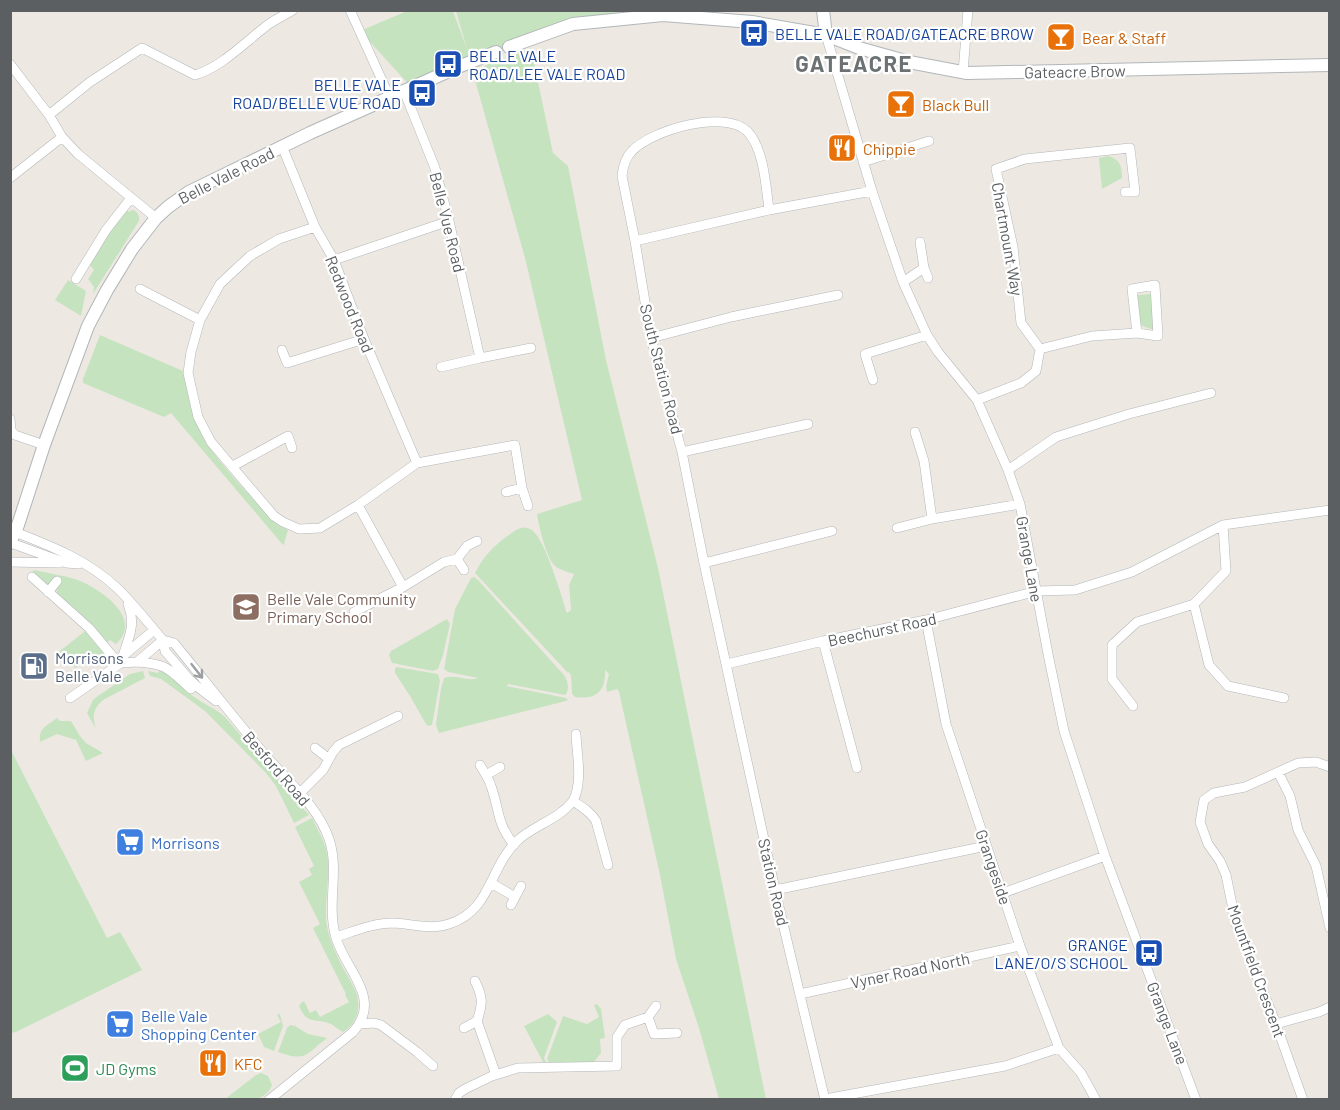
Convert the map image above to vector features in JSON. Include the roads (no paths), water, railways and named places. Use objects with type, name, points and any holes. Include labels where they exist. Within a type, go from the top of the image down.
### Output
[{"type":"main road","points":[[509,46],[573,24],[663,15],[752,22],[826,35],[823,10]]},
{"type":"main road","name":"Gateacre Brow","points":[[826,35],[909,63],[963,72],[1329,65]]},
{"type":"main road","name":"Belle Vale Road","points":[[12,539],[88,326],[132,249],[156,218],[189,192],[282,146],[496,52]]},
{"type":"street","points":[[50,115],[90,82],[142,48],[195,75],[204,72],[245,44],[269,24],[293,10]]},
{"type":"street","points":[[350,10],[390,98]]},
{"type":"street","points":[[963,72],[968,10]]},
{"type":"street","name":"Grange Lane","points":[[826,35],[872,191],[903,282],[927,335],[977,400],[1008,470],[1020,504],[1064,731],[1105,856],[1196,1100]]},
{"type":"street","points":[[10,64],[50,115],[62,137],[78,154],[156,218]]},
{"type":"street","name":"Belle Vue Road","points":[[404,91],[435,168],[480,357]]},
{"type":"street","name":"South Station Road","points":[[727,664],[682,452],[651,338],[622,176],[623,165],[632,151],[652,137],[679,127],[713,122],[736,124],[748,132],[758,148],[769,210]]},
{"type":"street","points":[[10,178],[62,137]]},
{"type":"street","points":[[863,162],[928,141]]},
{"type":"street","name":"Redwood Road","points":[[282,146],[315,227],[334,260],[363,339],[417,463]]},
{"type":"street","name":"Chartmount Way","points":[[1040,349],[1021,323],[1013,247],[996,169],[1025,159],[1130,148],[1135,192],[1125,192]]},
{"type":"street","points":[[635,241],[769,210],[872,191]]},
{"type":"street","points":[[76,279],[106,230],[130,198]]},
{"type":"street","points":[[334,260],[449,221]]},
{"type":"street","points":[[315,227],[279,239],[250,256],[220,284],[200,320],[189,370],[198,417],[212,442],[274,516],[299,529],[320,528],[358,506],[417,463],[515,445],[522,488],[528,506]]},
{"type":"street","points":[[920,242],[928,278]]},
{"type":"street","points":[[903,282],[924,268]]},
{"type":"street","points":[[977,400],[1021,383],[1036,371],[1040,349],[1092,336],[1137,333],[1158,336],[1155,285],[1132,289],[1137,333]]},
{"type":"street","points":[[140,289],[200,320]]},
{"type":"street","points":[[651,338],[731,317],[838,296]]},
{"type":"street","points":[[873,380],[865,354],[927,335]]},
{"type":"street","points":[[282,350],[287,363],[363,339]]},
{"type":"street","points":[[441,367],[531,348]]},
{"type":"street","points":[[1008,470],[1056,437],[1129,414],[1211,393]]},
{"type":"street","points":[[10,419],[11,430],[15,435],[44,445]]},
{"type":"street","points":[[682,452],[808,424]]},
{"type":"street","points":[[915,432],[924,461],[932,519]]},
{"type":"street","points":[[233,466],[288,436],[292,448]]},
{"type":"street","points":[[506,492],[522,488]]},
{"type":"street","points":[[897,528],[932,519],[1020,504]]},
{"type":"street","points":[[358,506],[403,587]]},
{"type":"street","name":"Beechurst Road","points":[[727,664],[926,620],[1036,591],[1075,590],[1132,572],[1223,525],[1329,510]]},
{"type":"street","points":[[1133,706],[1112,680],[1112,645],[1137,622],[1194,604],[1226,571],[1223,525]]},
{"type":"street","points":[[704,563],[832,531]]},
{"type":"street","name":"Besford Road","points":[[12,539],[66,563]]},
{"type":"street","name":"Besford Road","points":[[12,539],[43,542],[101,575],[124,595],[163,640],[174,643],[319,818],[331,847],[334,868],[331,908],[336,937],[364,997],[364,1010],[359,1024]]},
{"type":"street","points":[[354,612],[403,587],[444,562],[457,559],[467,546],[477,541]]},
{"type":"street","points":[[457,559],[464,570]]},
{"type":"street","name":"Besford Road","points":[[10,562],[85,565]]},
{"type":"street","points":[[32,577],[89,628],[121,661],[164,666],[175,673],[194,692],[217,702]]},
{"type":"street","points":[[48,592],[57,581]]},
{"type":"street","points":[[121,661],[131,631],[132,619],[129,604],[124,595]]},
{"type":"street","points":[[1194,604],[1209,665],[1228,686],[1284,698]]},
{"type":"street","name":"Grangeside","points":[[926,620],[946,724],[1020,946],[1059,1048],[1082,1072],[1096,1100]]},
{"type":"street","points":[[70,698],[121,661],[154,630]]},
{"type":"street","points":[[137,662],[163,640],[165,651],[184,674],[227,709]]},
{"type":"street","points":[[823,641],[857,768]]},
{"type":"street","name":"Station Road","points":[[727,664],[775,890],[825,1099]]},
{"type":"street","points":[[300,793],[320,773],[339,745],[398,716]]},
{"type":"street","points":[[336,937],[368,926],[383,924],[429,927],[446,925],[470,914],[514,845],[527,833],[562,813],[573,801],[579,783],[576,734]]},
{"type":"street","points":[[315,748],[329,759]]},
{"type":"street","name":"Mountfield Crescent","points":[[1303,1100],[1276,1024],[1236,924],[1226,874],[1208,844],[1200,822],[1204,800],[1214,793],[1245,788],[1298,763],[1316,762],[1329,767]]},
{"type":"street","points":[[480,765],[491,785],[500,822],[514,845]]},
{"type":"street","points":[[486,775],[500,767]]},
{"type":"street","points":[[1278,772],[1290,796],[1298,830],[1325,885],[1329,928]]},
{"type":"street","points":[[573,801],[597,821],[608,865]]},
{"type":"street","points":[[775,890],[986,846]]},
{"type":"street","points":[[1003,893],[1105,856]]},
{"type":"street","points":[[491,883],[513,901],[521,885]]},
{"type":"street","name":"Vyner Road North","points":[[800,994],[1020,946]]},
{"type":"street","points":[[475,981],[481,993],[482,1003],[477,1021],[496,1075]]},
{"type":"street","points":[[455,1099],[465,1089],[518,1068],[617,1066],[617,1036],[625,1025],[648,1017],[656,1006]]},
{"type":"street","points":[[1276,1024],[1329,1007]]},
{"type":"street","points":[[648,1017],[654,1034],[677,1034]]},
{"type":"street","points":[[464,1028],[477,1021]]},
{"type":"street","points":[[269,1100],[350,1035],[359,1024],[381,1025],[432,1066]]},
{"type":"street","points":[[825,1099],[1005,1066],[1059,1048]]},
{"type":"place","name":"BELLE VALE ROAD/GATEACRE BROW","points":[[754,33]]},
{"type":"place","name":"Bear & Staff","points":[[1061,37]]},
{"type":"place","name":"BELLE VALE ROAD/LEE VALE ROAD","points":[[448,64]]},
{"type":"place","name":"BELLE VALE ROAD/BELLE VUE ROAD","points":[[422,93]]},
{"type":"place","name":"Black Bull","points":[[901,104]]},
{"type":"place","name":"Chippie","points":[[842,148]]},
{"type":"place","name":"Belle Vale Community Primary School","points":[[246,607]]},
{"type":"place","name":"Morrisons Belle Vale","points":[[34,666]]},
{"type":"place","name":"Morrisons","points":[[130,842]]},
{"type":"place","name":"GRANGE LANE/O/S SCHOOL","points":[[1149,953]]},
{"type":"place","name":"Belle Vale Shopping Center","points":[[120,1024]]},
{"type":"place","name":"KFC","points":[[213,1063]]},
{"type":"place","name":"JD Gyms","points":[[75,1068]]},
{"type":"district","name":"GATEACRE","points":[[854,63]]}]
